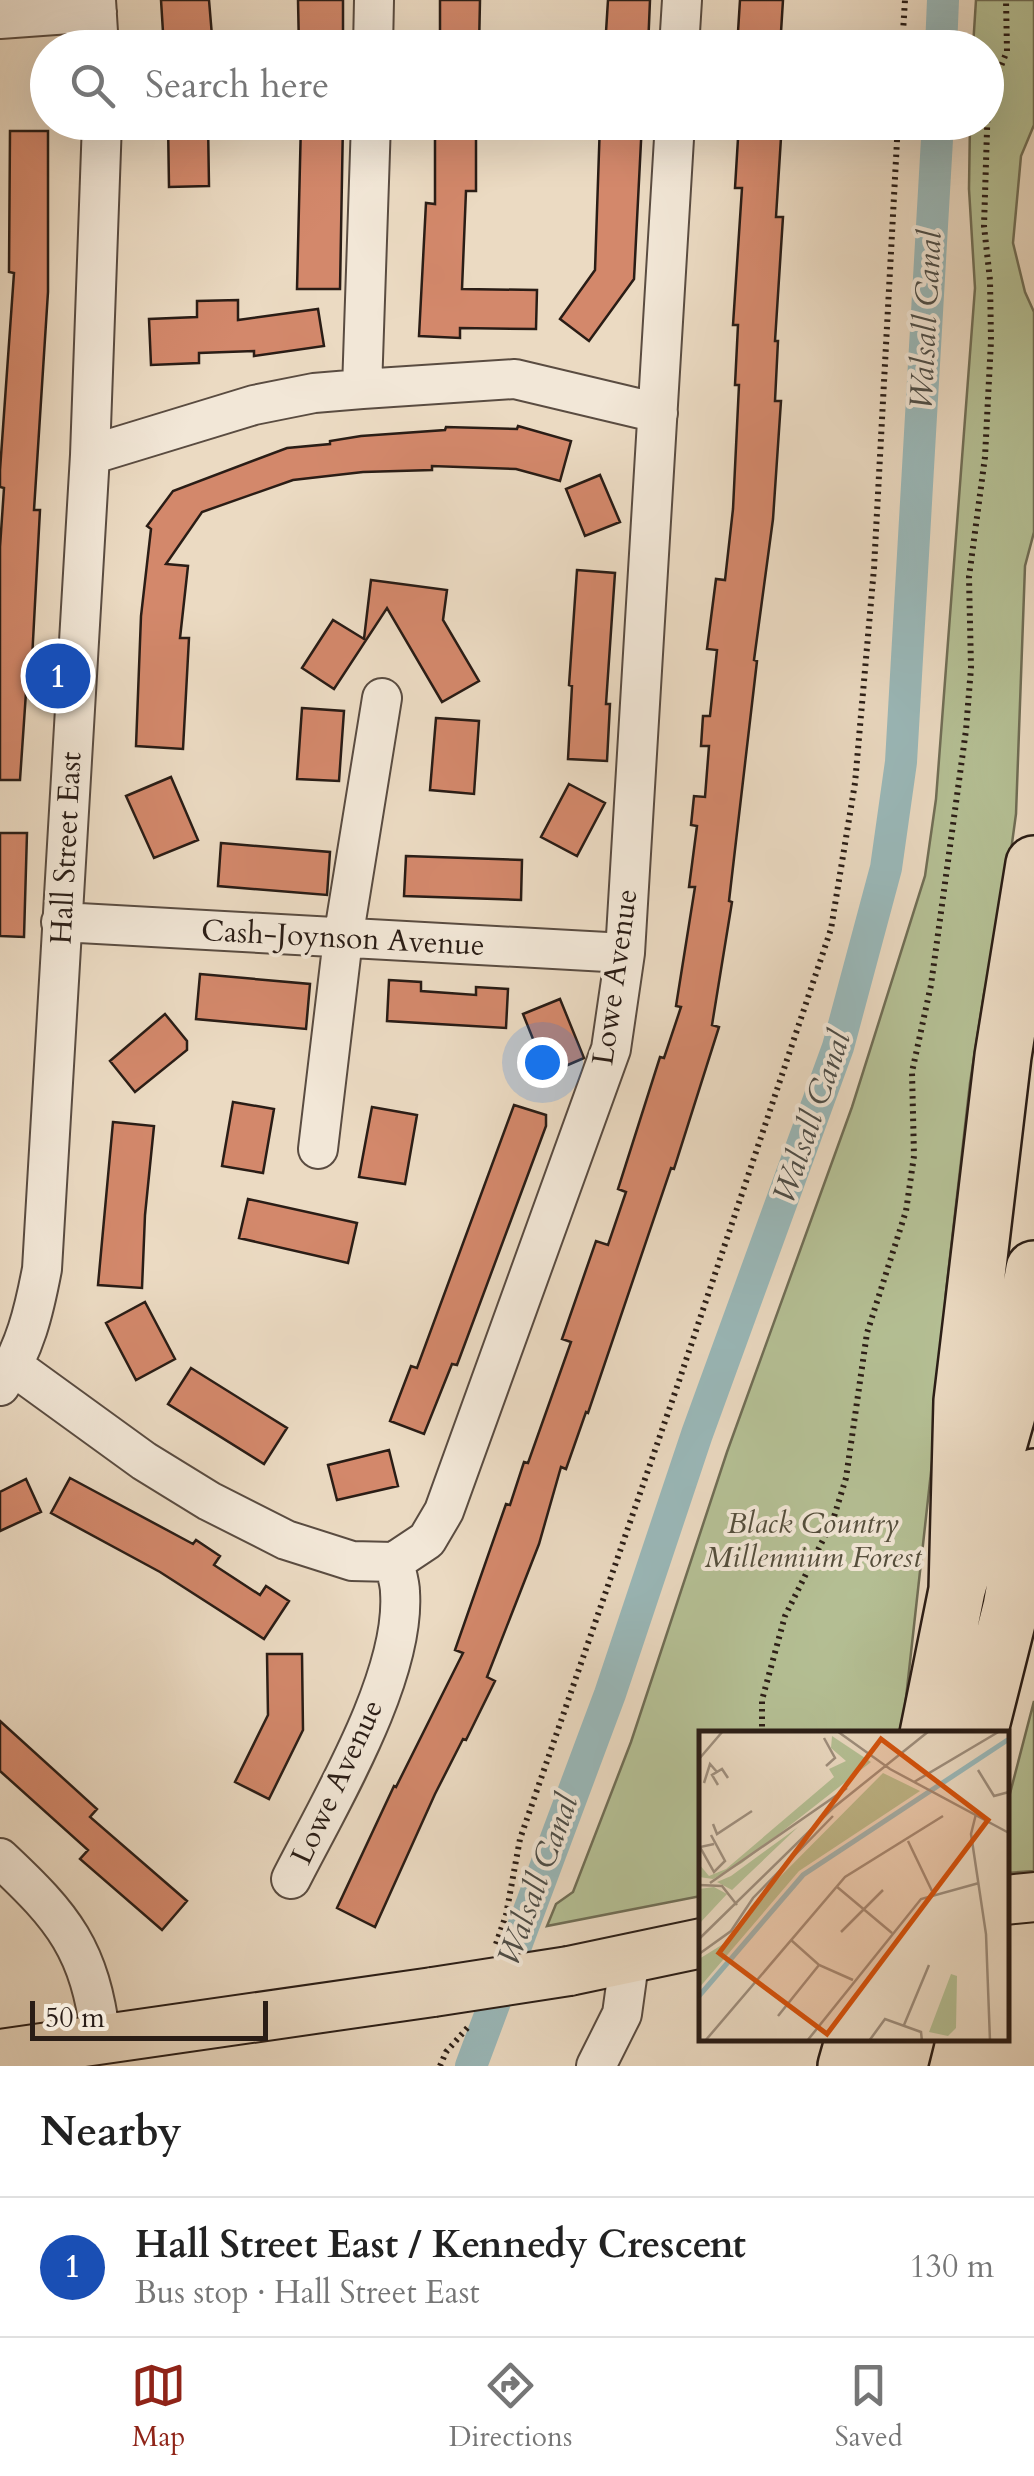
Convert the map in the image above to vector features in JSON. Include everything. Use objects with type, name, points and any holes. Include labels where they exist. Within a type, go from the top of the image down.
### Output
[{"type":"highway","points":[[957,1590],[962,1401],[1003,1056],[1034,864]]},
{"type":"highway","points":[[929,1731],[957,1590],[1007,1415],[1034,1269]]},
{"type":"highway","points":[[1011,1607],[1034,1477]]},
{"type":"highway","points":[[980,1731],[1034,1535]]},
{"type":"highway","points":[[846,2066],[853,2041]]},
{"type":"highway","points":[[898,2066],[905,2041]]},
{"type":"main road","points":[[1009,1900],[1034,1896]]},
{"type":"main road","points":[[0,2054],[100,2039],[453,2000],[630,1956],[699,1944]]},
{"type":"street","points":[[373,30],[374,0]]},
{"type":"street","points":[[680,30],[682,0]]},
{"type":"street","points":[[0,19],[97,20]]},
{"type":"street","name":"Hall Street East","points":[[7,1376],[32,1320],[42,1269],[90,455],[101,140]]},
{"type":"street","points":[[362,389],[369,140]]},
{"type":"street","name":"Lowe Avenue","points":[[291,1880],[371,1719],[398,1636],[400,1592],[394,1562],[428,1540],[444,1511],[611,1049],[625,953],[674,140]]},
{"type":"street","points":[[90,455],[254,405],[314,393],[362,389],[516,379],[658,413]]},
{"type":"street","points":[[318,1149],[343,938],[382,698]]},
{"type":"street","name":"Cash-Joynson Avenue","points":[[61,922],[625,953]]},
{"type":"street","points":[[7,1376],[208,1500],[286,1540],[352,1561],[394,1562]]},
{"type":"street","points":[[0,1858],[66,1926],[96,2000],[100,2039]]},
{"type":"street","points":[[596,2066],[622,2014],[630,1956]]},
{"type":"path","points":[[903,30],[905,0]]},
{"type":"path","points":[[1004,59],[1006,0]]},
{"type":"path","points":[[493,1952],[506,1915],[520,1838],[831,929],[855,783],[874,568],[897,140]]},
{"type":"path","points":[[762,1731],[762,1700],[785,1616],[833,1520],[846,1478],[867,1333],[906,1211],[911,1174],[912,1072],[931,985],[968,714],[969,577],[986,457],[991,342],[984,226],[987,140]]},
{"type":"path","points":[[440,2066],[446,2052],[467,2028],[453,2000]]},
{"type":"green space","name":"Black Country Millennium Forest","points":[[976,0],[1034,0],[1034,125],[1021,156],[1013,243],[1034,312],[1034,532],[1025,566],[1016,814],[1004,902],[970,1083],[905,1707],[899,1731],[699,1731],[699,1896],[547,1926],[556,1904],[573,1892],[631,1742],[727,1452],[852,1107],[925,876],[936,799],[975,288],[970,140],[1004,140],[1004,30],[974,30]]},
{"type":"green space","points":[[1034,1701],[1034,1871],[1009,1873],[1009,1797]]},
{"type":"building","points":[[161,0],[209,0],[212,30],[163,30]]},
{"type":"building","points":[[298,0],[343,0],[343,30],[299,30]]},
{"type":"building","points":[[440,0],[480,0],[479,30],[440,30]]},
{"type":"building","points":[[608,0],[650,0],[649,30],[606,30]]},
{"type":"building","points":[[740,0],[783,0],[781,30],[738,30]]},
{"type":"building","points":[[10,131],[30,131],[30,140],[48,140],[48,292],[34,510],[40,510],[31,678],[27,678],[20,780],[0,780],[0,547],[4,488],[0,487],[0,470],[14,273],[9,272]]},
{"type":"building","points":[[168,140],[208,140],[209,186],[169,187]]},
{"type":"building","points":[[301,140],[343,140],[340,289],[297,289]]},
{"type":"building","points":[[435,140],[476,140],[476,191],[466,191],[462,289],[537,290],[536,329],[460,328],[460,338],[419,336],[426,203],[435,204]]},
{"type":"building","points":[[599,140],[641,140],[634,279],[589,341],[560,319],[595,270]]},
{"type":"building","points":[[738,140],[781,140],[776,217],[783,217],[775,401],[781,401],[773,519],[754,660],[757,661],[729,901],[732,902],[712,1025],[719,1027],[674,1169],[671,1168],[588,1413],[566,1469],[561,1467],[539,1544],[487,1677],[495,1681],[435,1794],[375,1927],[337,1908],[463,1653],[455,1650],[506,1504],[510,1505],[524,1462],[528,1463],[571,1342],[562,1339],[596,1241],[608,1245],[626,1192],[618,1189],[660,1057],[664,1058],[681,1007],[676,1006],[695,887],[689,887],[697,826],[691,825],[694,796],[705,797],[709,746],[701,746],[703,716],[710,716],[717,650],[707,649],[716,579],[725,580],[733,509],[739,385],[735,385],[738,325],[733,325],[742,188],[735,188]]},
{"type":"building","points":[[238,300],[238,320],[318,309],[324,346],[254,356],[254,351],[199,353],[199,363],[151,365],[149,319],[197,317],[197,301]]},
{"type":"building","points":[[518,426],[571,441],[560,481],[516,469],[432,466],[432,470],[293,480],[202,512],[166,564],[188,566],[180,638],[189,638],[183,749],[136,746],[141,616],[151,529],[147,526],[173,491],[287,448],[446,427]]},
{"type":"building","points":[[600,475],[620,522],[585,536],[566,489]]},
{"type":"building","points":[[577,570],[615,573],[606,704],[610,704],[607,761],[568,759]]},
{"type":"building","points":[[371,580],[447,590],[443,620],[479,681],[442,702],[387,608],[334,689],[302,668],[333,620],[364,639]]},
{"type":"building","points":[[302,708],[344,711],[339,781],[297,779]]},
{"type":"building","points":[[436,718],[479,721],[474,794],[430,790]]},
{"type":"building","points":[[171,777],[198,840],[154,858],[126,796]]},
{"type":"building","points":[[569,784],[605,803],[577,856],[541,837]]},
{"type":"building","points":[[0,833],[27,833],[24,937],[0,936]]},
{"type":"building","points":[[221,843],[330,852],[327,895],[218,886]]},
{"type":"building","points":[[406,856],[522,860],[521,900],[404,896]]},
{"type":"building","points":[[200,974],[310,984],[306,1029],[196,1019]]},
{"type":"building","points":[[389,980],[421,982],[421,991],[476,995],[476,987],[508,989],[506,1028],[387,1021]]},
{"type":"building","points":[[560,999],[584,1058],[547,1074],[523,1014]]},
{"type":"building","points":[[165,1014],[187,1041],[187,1050],[135,1092],[110,1061]]},
{"type":"building","points":[[233,1102],[274,1109],[263,1173],[222,1166]]},
{"type":"building","points":[[514,1105],[546,1115],[546,1126],[457,1365],[452,1364],[424,1434],[390,1421],[411,1366],[417,1368]]},
{"type":"building","points":[[372,1107],[417,1115],[405,1184],[359,1177]]},
{"type":"building","points":[[113,1122],[154,1126],[142,1288],[98,1285]]},
{"type":"building","points":[[248,1199],[357,1223],[348,1263],[239,1238]]},
{"type":"building","points":[[145,1302],[175,1359],[136,1380],[106,1323]]},
{"type":"building","points":[[191,1368],[287,1428],[264,1464],[168,1404]]},
{"type":"building","points":[[389,1450],[398,1486],[337,1500],[328,1465]]},
{"type":"building","points":[[70,1478],[193,1544],[196,1540],[220,1556],[214,1565],[260,1595],[266,1586],[289,1601],[264,1639],[160,1572],[51,1513]]},
{"type":"building","points":[[26,1479],[41,1512],[0,1531],[0,1492]]},
{"type":"building","points":[[267,1654],[302,1654],[303,1730],[269,1799],[235,1782],[268,1715]]},
{"type":"building","points":[[0,1721],[97,1809],[90,1817],[187,1901],[162,1930],[80,1859],[88,1850],[0,1771]]},
{"type":"waterway","name":"Walsall Canal","points":[[942,30],[943,0]]},
{"type":"waterway","name":"Walsall Canal","points":[[471,2066],[610,1694],[697,1434],[838,1047],[886,868],[901,762],[937,140]]},
{"type":"place","name":"Hall Street East / Kennedy Crescent","points":[[58,676]]}]
